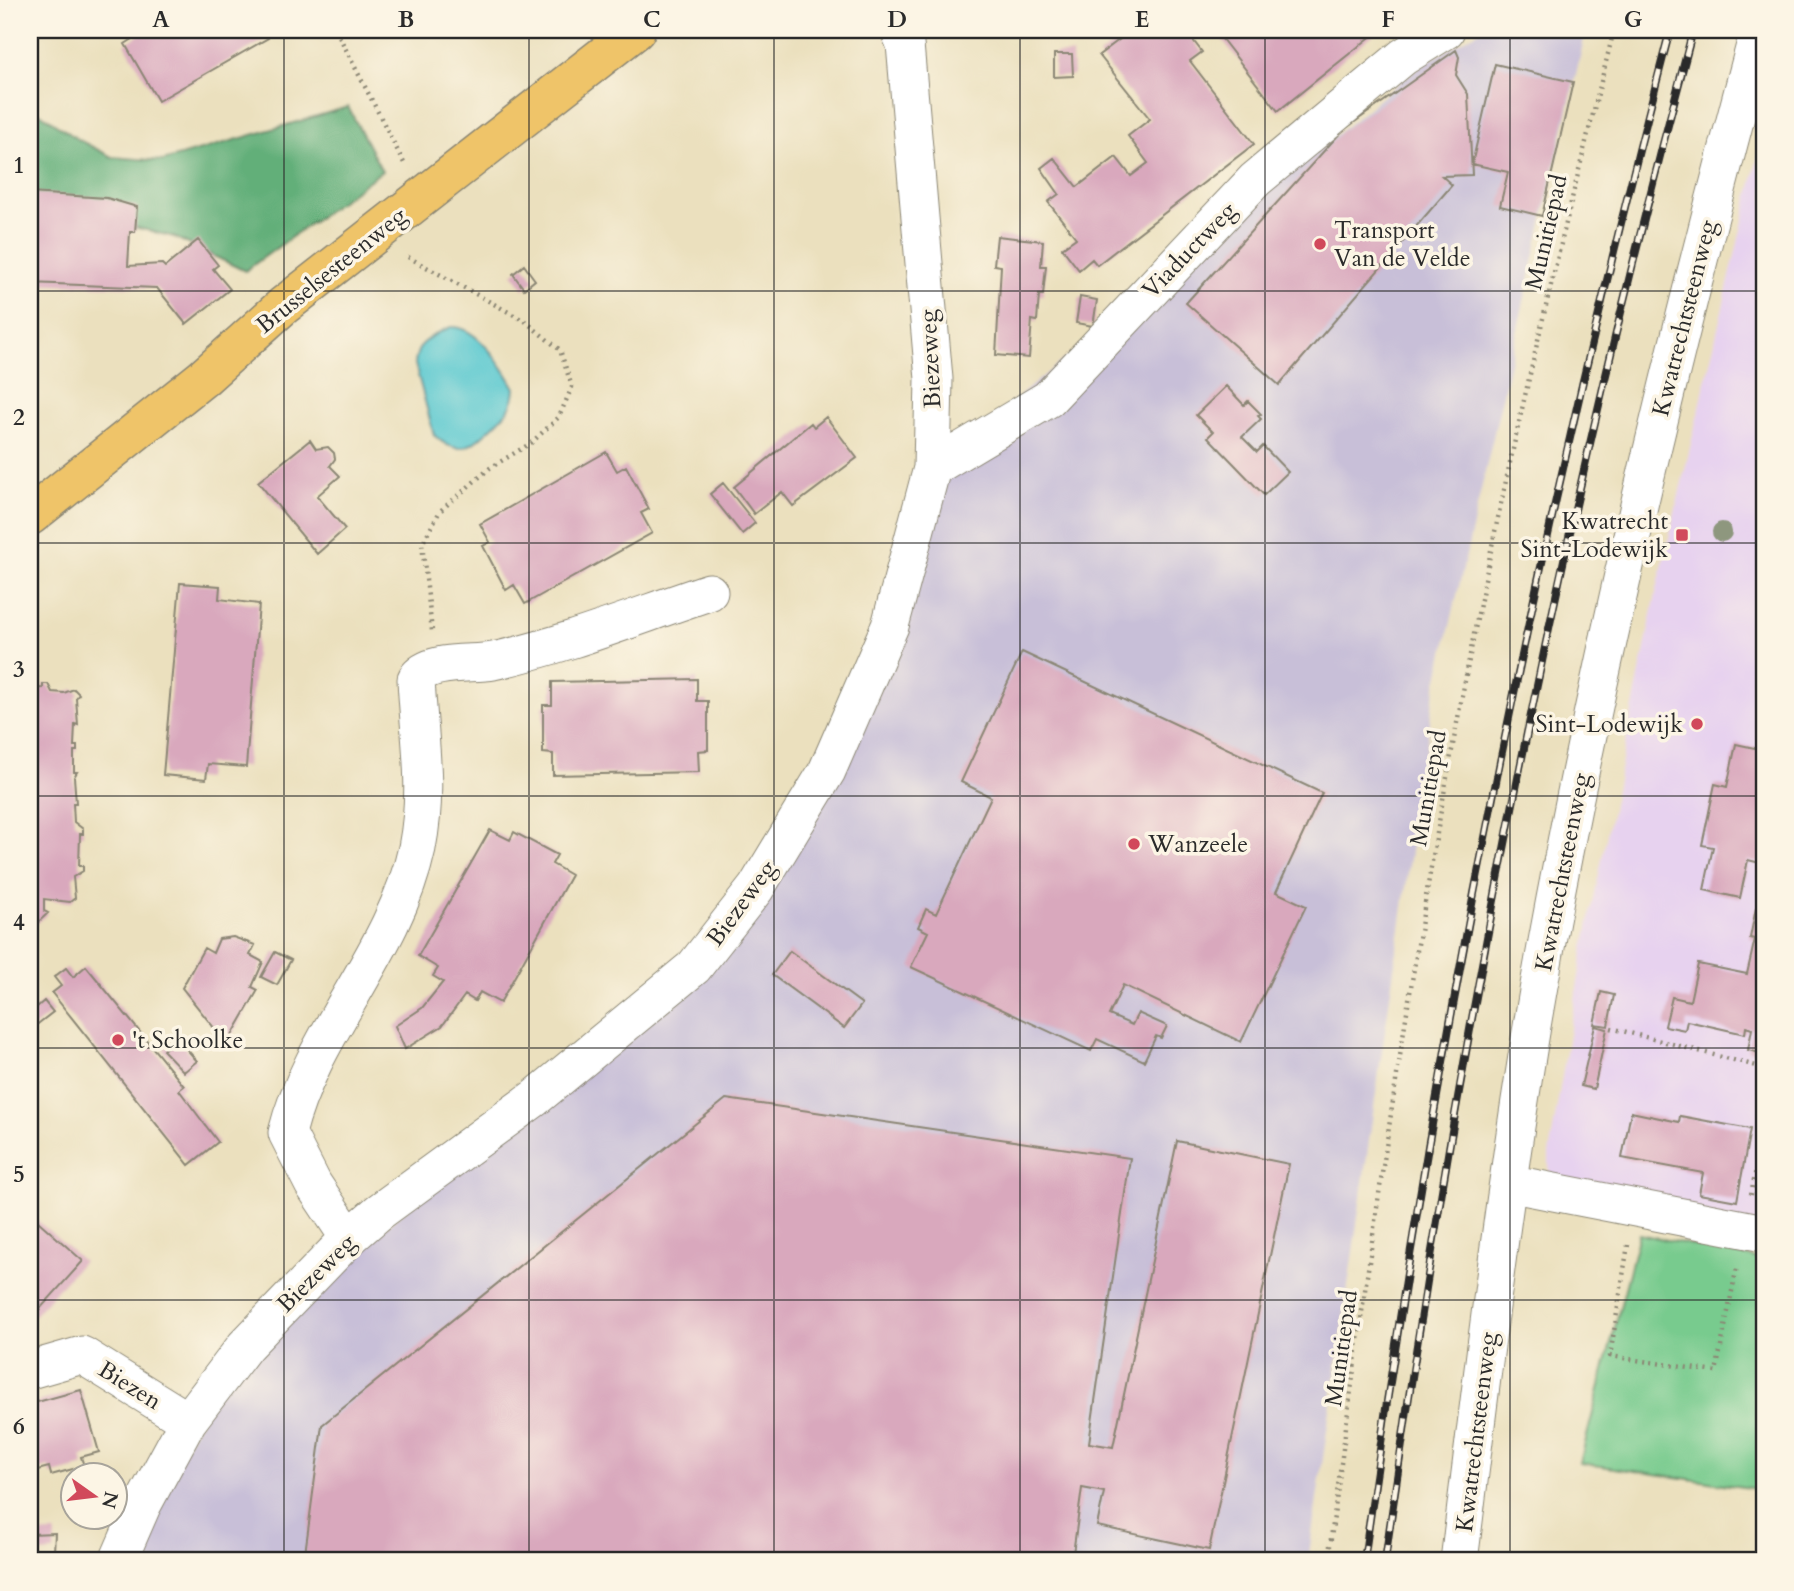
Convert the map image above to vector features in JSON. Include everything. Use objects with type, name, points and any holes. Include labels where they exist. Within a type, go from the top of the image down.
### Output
[{"type":"main road","name":"Brusselsesteenweg","points":[[30,516],[202,378],[283,306],[635,30]]},
{"type":"street","name":"Biezeweg","points":[[118,1561],[142,1506],[188,1421],[245,1346],[349,1238],[379,1212],[535,1098],[694,967],[756,888],[827,771],[890,626],[932,468],[934,379],[905,44],[899,30]]},
{"type":"street","name":"Viaductweg","points":[[932,468],[1048,398],[1255,180],[1403,57],[1446,30]]},
{"type":"street","name":"Kwatrechtsteenweg","points":[[1459,1561],[1508,1183],[1546,947],[1621,583],[1690,287],[1759,30]]},
{"type":"street","points":[[349,1238],[313,1184],[287,1133],[295,1100],[390,924],[416,850],[425,767],[416,679],[425,671],[436,667],[488,662],[534,652],[709,592]]},
{"type":"street","points":[[1508,1183],[1754,1231]]},
{"type":"street","name":"Biezen","points":[[30,1370],[82,1355],[188,1421]]},
{"type":"path","points":[[336,30],[421,197]]},
{"type":"path","name":"Munitiepad","points":[[1328,1561],[1425,905],[1462,698],[1546,304],[1614,30]]},
{"type":"path","points":[[370,237],[525,321],[560,350],[572,387],[559,417],[530,443],[490,468],[440,511],[422,544],[436,667]]},
{"type":"path","points":[[1611,1028],[1764,1068]]},
{"type":"path","points":[[1633,1207],[1610,1356],[1716,1372],[1754,1231],[1764,1127]]},
{"type":"shaded area","points":[[1481,30],[1586,30],[1433,700],[1308,1561],[118,1561],[245,1346],[694,967],[827,771],[932,468],[1417,68]]},
{"type":"shaded area","name":"Sint-Lodewijk","points":[[1764,131],[1764,1245],[1549,1200],[1549,1154],[1583,952],[1657,589]]},
{"type":"green space","points":[[348,107],[382,171],[245,271],[174,237],[86,215],[30,213],[30,111],[40,113],[79,140],[112,157],[163,161]]},
{"type":"green space","points":[[1639,1234],[1764,1260],[1764,1490],[1580,1463]]},
{"type":"water","points":[[451,327],[461,328],[480,340],[497,359],[515,388],[510,406],[500,420],[470,445],[457,448],[442,442],[434,435],[415,364],[422,345],[432,336]]},
{"type":"building","points":[[147,30],[264,30],[268,38],[158,101],[125,44]]},
{"type":"building","points":[[1009,30],[1056,30],[1056,34],[1009,33]]},
{"type":"building","points":[[1132,30],[1185,30],[1202,52],[1190,61],[1254,144],[1097,265],[1092,259],[1079,270],[1062,248],[1076,238],[1048,202],[1059,194],[1041,168],[1054,158],[1077,187],[1116,157],[1131,176],[1148,163],[1128,136],[1150,119],[1099,55]]},
{"type":"building","points":[[1234,30],[1379,30],[1278,111],[1222,39]]},
{"type":"building","name":"Transport Van de Velde","points":[[1456,50],[1459,57],[1456,75],[1468,94],[1472,175],[1442,176],[1452,185],[1279,385],[1186,303],[1342,131]]},
{"type":"building","points":[[1054,54],[1072,54],[1073,76],[1054,77]]},
{"type":"building","points":[[1495,64],[1573,82],[1542,216],[1500,206],[1508,172],[1472,164]]},
{"type":"building","points":[[30,193],[107,198],[137,207],[135,232],[130,232],[128,266],[162,264],[165,267],[198,240],[218,265],[213,269],[230,289],[186,324],[157,288],[30,283]]},
{"type":"building","points":[[997,236],[1043,241],[1041,266],[1046,266],[1043,295],[1039,295],[1037,321],[1032,320],[1029,358],[996,355],[1001,266],[994,265]]},
{"type":"building","points":[[524,265],[535,280],[524,289],[513,274]]},
{"type":"building","points":[[1080,297],[1097,300],[1093,326],[1076,323]]},
{"type":"building","points":[[1226,386],[1244,405],[1248,401],[1261,414],[1258,416],[1261,419],[1242,437],[1257,452],[1263,446],[1288,472],[1264,495],[1208,437],[1213,432],[1196,415]]},
{"type":"building","points":[[826,417],[857,458],[793,506],[782,492],[754,514],[734,487],[811,423],[814,427]]},
{"type":"building","points":[[310,440],[316,449],[328,447],[334,453],[335,459],[330,466],[340,476],[317,496],[345,529],[317,554],[258,482]]},
{"type":"building","points":[[606,452],[617,471],[626,466],[649,509],[641,513],[652,533],[525,604],[514,585],[506,590],[483,546],[490,542],[480,524]]},
{"type":"building","points":[[723,483],[755,523],[742,534],[710,494]]},
{"type":"building","points":[[180,583],[220,586],[219,599],[259,604],[246,767],[208,764],[206,779],[163,775]]},
{"type":"building","name":"Wanzeele","points":[[1022,652],[1322,793],[1276,892],[1306,906],[1241,1042],[1123,985],[1109,1015],[1132,1025],[1138,1013],[1167,1026],[1161,1038],[1156,1036],[1144,1061],[1097,1039],[1091,1051],[911,967],[928,932],[918,927],[926,909],[936,914],[991,797],[961,782]]},
{"type":"building","points":[[697,679],[697,701],[708,701],[708,750],[698,751],[699,772],[553,775],[553,754],[543,753],[543,705],[552,705],[552,682]]},
{"type":"building","points":[[43,684],[48,684],[52,692],[64,693],[74,689],[79,694],[76,698],[78,725],[75,724],[74,746],[77,746],[77,751],[74,751],[74,772],[77,772],[74,777],[76,803],[73,803],[74,822],[83,829],[83,834],[80,834],[79,866],[83,866],[83,871],[73,877],[75,898],[70,902],[44,899],[44,911],[48,913],[30,930],[30,689],[43,688]]},
{"type":"building","points":[[1736,744],[1764,750],[1764,864],[1748,860],[1740,898],[1704,890],[1713,847],[1702,845],[1715,784],[1727,787]]},
{"type":"building","points":[[490,830],[510,840],[514,832],[557,855],[552,864],[571,875],[500,1003],[480,992],[475,1001],[465,995],[442,1026],[405,1049],[395,1026],[422,1008],[443,982],[433,976],[438,968],[418,956]]},
{"type":"building","points":[[1763,895],[1764,1054],[1748,1050],[1752,1029],[1746,1027],[1745,1034],[1687,1021],[1685,1030],[1665,1026],[1672,997],[1690,1001],[1698,964],[1747,974],[1755,939],[1750,938],[1756,908],[1760,909]]},
{"type":"building","points":[[233,937],[255,945],[250,955],[263,962],[252,987],[258,990],[227,1044],[182,988],[204,948],[213,953],[219,939]]},
{"type":"building","points":[[790,951],[862,1004],[844,1028],[772,975]]},
{"type":"building","points":[[275,952],[291,960],[277,985],[261,977]]},
{"type":"building","name":"'t Schoolke","points":[[86,966],[184,1086],[179,1090],[218,1142],[189,1165],[52,993],[61,986],[54,977],[66,968],[73,977]]},
{"type":"building","points":[[1601,992],[1614,995],[1608,1026],[1594,1024]]},
{"type":"building","points":[[44,1001],[53,1012],[30,1030],[30,1013]]},
{"type":"building","points":[[1595,1026],[1607,1029],[1594,1089],[1581,1086]]},
{"type":"building","points":[[177,1038],[197,1061],[184,1072],[163,1050]]},
{"type":"building","points":[[726,1099],[1130,1158],[1089,1443],[1113,1447],[1177,1141],[1289,1164],[1209,1550],[1097,1526],[1104,1492],[1082,1488],[1072,1561],[304,1561],[322,1425]]},
{"type":"building","points":[[1631,1112],[1679,1122],[1680,1116],[1750,1129],[1737,1201],[1699,1194],[1703,1173],[1622,1158]]},
{"type":"building","points":[[30,1214],[83,1261],[30,1320]]},
{"type":"building","points":[[81,1390],[99,1452],[81,1457],[83,1462],[60,1462],[60,1473],[51,1475],[49,1467],[30,1472],[30,1404]]},
{"type":"building","points":[[55,1533],[54,1552],[40,1553],[40,1561],[30,1561],[30,1534]]},
{"type":"railway","points":[[1364,1561],[1423,1175],[1494,791],[1576,409],[1670,30]]},
{"type":"railway","points":[[1385,1561],[1445,1175],[1478,982],[1515,791],[1598,409],[1693,30]]},
{"type":"place","name":"Transport Van de Velde","points":[[1320,244]]},
{"type":"place","name":"Kwatrecht Sint-Lodewijk","points":[[1682,535]]},
{"type":"place","name":"Sint-Lodewijk","points":[[1697,724]]},
{"type":"place","name":"Wanzeele","points":[[1134,844]]},
{"type":"place","name":"'t Schoolke","points":[[118,1040]]}]
